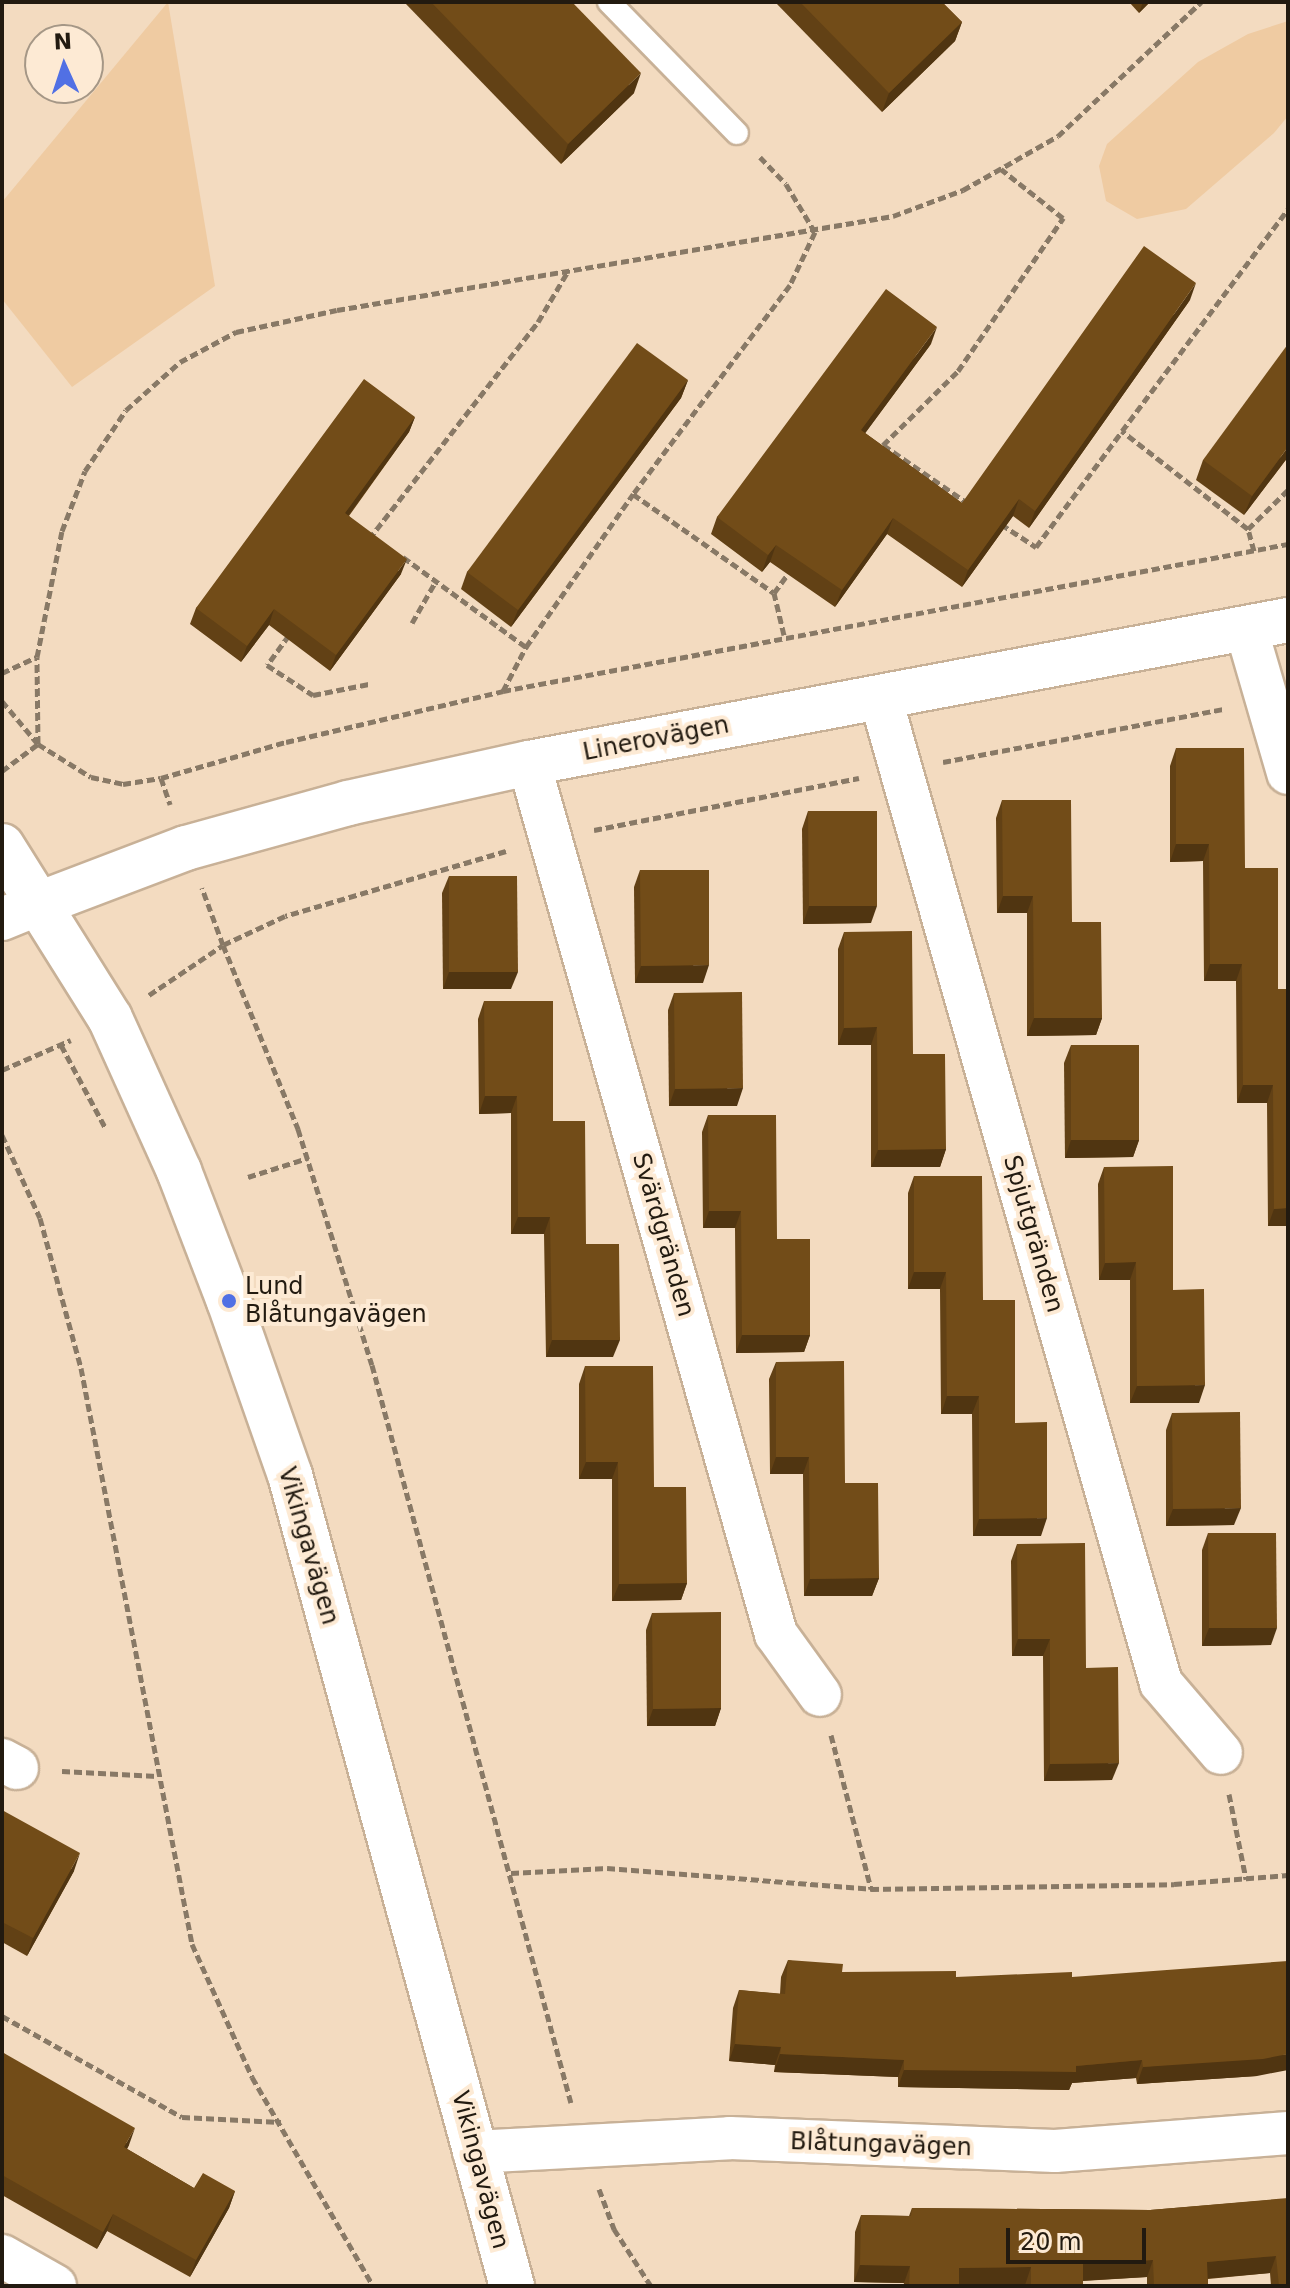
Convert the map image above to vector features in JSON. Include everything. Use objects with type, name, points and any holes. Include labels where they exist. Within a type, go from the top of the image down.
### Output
[{"type":"street","name":"Linerovägen","points":[[19,912],[186,848],[348,803],[529,763],[1288,620]]},
{"type":"street","points":[[1246,628],[1288,773]]},
{"type":"street","name":"Spjutgränden","points":[[880,696],[1161,1683],[1221,1753]]},
{"type":"street","name":"Svärdgränden","points":[[529,763],[776,1634],[820,1695]]},
{"type":"street","name":"Vikingavägen","points":[[2,846],[19,912],[110,1018],[179,1171],[290,1475],[512,2286]]},
{"type":"street","name":"Blåtungavägen","points":[[474,2152],[730,2138],[1055,2151],[1288,2133]]},
{"type":"street","points":[[2,2256],[55,2286]]},
{"type":"lane","points":[[609,2],[737,133]]},
{"type":"path","points":[[38,744],[37,657],[62,531],[85,471],[126,410],[180,362],[236,332],[568,270],[815,232],[893,216],[963,190],[1058,136],[1201,2]]},
{"type":"path","points":[[737,133],[786,184],[815,232]]},
{"type":"path","points":[[874,457],[958,371],[1063,218],[1000,169]]},
{"type":"path","points":[[998,522],[1036,547],[1288,209]]},
{"type":"path","points":[[503,691],[526,647],[633,494],[790,285],[815,232]]},
{"type":"path","points":[[362,544],[373,535],[538,322],[568,270]]},
{"type":"path","points":[[1122,431],[1248,529],[1254,551]]},
{"type":"path","points":[[883,445],[972,506]]},
{"type":"path","points":[[1248,529],[1288,490]]},
{"type":"path","points":[[633,494],[774,593],[784,635]]},
{"type":"path","points":[[373,535],[385,545]]},
{"type":"path","points":[[2,701],[38,744],[91,777],[123,784],[161,778],[286,742],[503,691],[784,635],[1288,544]]},
{"type":"path","points":[[398,554],[526,647]]},
{"type":"path","points":[[774,593],[793,568]]},
{"type":"path","points":[[412,623],[436,581]]},
{"type":"path","points":[[292,630],[267,665],[313,695],[369,684]]},
{"type":"path","points":[[2,673],[37,657]]},
{"type":"path","points":[[2,1070],[61,1045],[110,1018],[223,945],[285,916],[551,840],[1267,701]]},
{"type":"path","points":[[2,771],[38,744]]},
{"type":"path","points":[[161,778],[223,945],[308,1158],[372,1365],[583,2147],[614,2229],[651,2286]]},
{"type":"path","points":[[61,1045],[112,1141]]},
{"type":"path","points":[[2,1135],[40,1218],[81,1368],[157,1776],[192,1944],[252,2077],[281,2122],[373,2286]]},
{"type":"path","points":[[248,1177],[308,1158]]},
{"type":"path","points":[[820,1695],[871,1889]]},
{"type":"path","points":[[1221,1753],[1246,1879]]},
{"type":"path","points":[[10,1764],[157,1776]]},
{"type":"path","points":[[511,1873],[607,1868],[871,1889],[1246,1879],[1288,1875]]},
{"type":"path","points":[[2,2016],[182,2117],[281,2122]]},
{"type":"shaded area","points":[[168,2],[215,286],[72,387],[2,299],[2,202],[83,104],[104,104],[104,79]]},
{"type":"shaded area","points":[[1288,21],[1288,116],[1274,133],[1186,209],[1137,219],[1106,201],[1099,166],[1107,144],[1198,62],[1248,34]]},
{"type":"building","points":[[431,2],[572,2],[641,73],[568,144]]},
{"type":"building","points":[[800,2],[942,2],[962,22],[889,93]]},
{"type":"building","points":[[1144,246],[1196,283],[1035,511],[1019,499],[968,570],[893,518],[842,590],[776,545],[768,555],[717,517],[886,289],[937,327],[861,430],[962,503]]},
{"type":"building","points":[[637,343],[688,380],[518,610],[467,572]]},
{"type":"building","points":[[1288,344],[1288,447],[1252,496],[1203,460]]},
{"type":"building","points":[[364,379],[415,417],[345,513],[407,559],[336,655],[274,609],[247,646],[196,608]]},
{"type":"building","points":[[1176,748],[1244,748],[1245,868],[1278,868],[1278,989],[1288,989],[1288,1208],[1274,1209],[1273,1085],[1243,1085],[1242,964],[1210,964],[1209,844],[1176,844]]},
{"type":"building","points":[[1002,800],[1071,800],[1072,922],[1101,922],[1102,1018],[1034,1018],[1033,896],[1003,896]]},
{"type":"building","points":[[808,811],[877,811],[877,906],[809,906]]},
{"type":"building","points":[[640,870],[709,870],[709,965],[641,966]]},
{"type":"building","points":[[449,876],[517,876],[518,972],[449,972]]},
{"type":"building","points":[[912,931],[913,1054],[945,1054],[946,1149],[878,1150],[877,1027],[844,1028],[844,932]]},
{"type":"building","points":[[742,992],[743,1088],[675,1089],[674,993]]},
{"type":"building","points":[[484,1001],[553,1001],[553,1121],[585,1121],[586,1244],[619,1244],[620,1340],[552,1340],[550,1217],[518,1217],[517,1096],[485,1096]]},
{"type":"building","points":[[1071,1045],[1139,1045],[1139,1140],[1071,1140]]},
{"type":"building","points":[[708,1115],[776,1115],[777,1239],[810,1239],[810,1335],[742,1335],[741,1211],[709,1211]]},
{"type":"building","points":[[1173,1166],[1173,1290],[1204,1289],[1205,1385],[1137,1386],[1136,1262],[1105,1263],[1104,1167]]},
{"type":"building","points":[[914,1176],[982,1176],[983,1300],[1015,1300],[1015,1423],[1047,1422],[1047,1518],[979,1519],[979,1396],[947,1396],[946,1272],[914,1272]]},
{"type":"building","points":[[844,1361],[845,1483],[878,1483],[879,1578],[810,1579],[809,1457],[776,1457],[776,1362]]},
{"type":"building","points":[[585,1366],[653,1366],[654,1487],[686,1487],[687,1583],[619,1584],[618,1462],[586,1462]]},
{"type":"building","points":[[1240,1412],[1241,1508],[1173,1509],[1172,1413]]},
{"type":"building","points":[[1208,1533],[1276,1533],[1277,1628],[1209,1628]]},
{"type":"building","points":[[1085,1543],[1086,1668],[1118,1667],[1119,1763],[1050,1764],[1050,1639],[1018,1639],[1017,1544]]},
{"type":"building","points":[[721,1612],[721,1708],[653,1709],[652,1613]]},
{"type":"building","points":[[2,1810],[80,1853],[33,1938],[2,1922]]},
{"type":"building","points":[[788,1960],[843,1964],[842,1972],[956,1971],[956,1977],[1072,1972],[1072,1977],[1288,1961],[1288,2054],[1263,2059],[1143,2067],[1142,2060],[1076,2066],[1076,2072],[904,2070],[904,2060],[780,2054],[781,2047],[735,2044],[739,1990],[785,1994]]},
{"type":"building","points":[[2,2052],[135,2128],[124,2147],[194,2188],[203,2173],[235,2191],[196,2260],[113,2214],[103,2232],[2,2175]]},
{"type":"building","points":[[1288,2198],[1288,2286],[1279,2286],[1276,2256],[1207,2262],[1208,2286],[1154,2286],[1153,2260],[1083,2264],[1083,2286],[1031,2286],[1031,2267],[959,2268],[959,2286],[909,2286],[910,2266],[860,2265],[861,2215],[911,2216],[912,2208],[1150,2210]]},
{"type":"place","name":"Lund Blåtungavägen","points":[[229,1301]]}]
